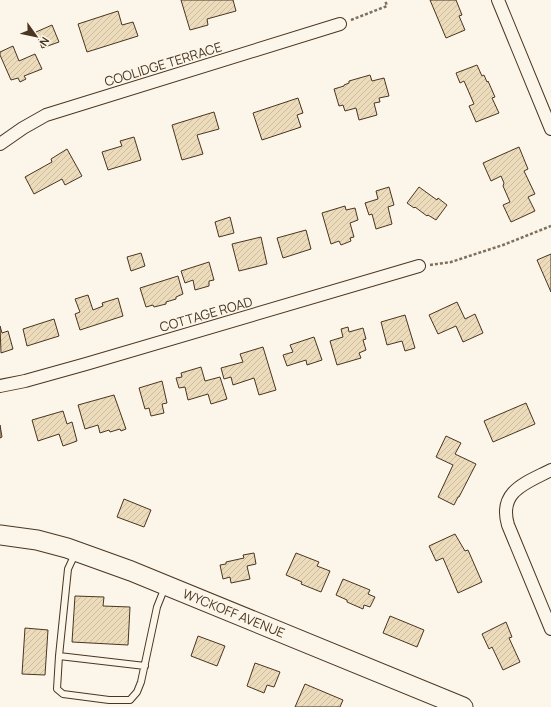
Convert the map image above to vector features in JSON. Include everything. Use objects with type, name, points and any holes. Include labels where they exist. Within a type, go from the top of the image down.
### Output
[{"type":"main road","name":"WYCKOFF AVENUE","points":[[0,535],[37,540],[76,551],[131,571],[463,707]]},
{"type":"street","points":[[498,0],[551,129]]},
{"type":"street","name":"COOLIDGE TERRACE","points":[[0,144],[22,128],[46,115],[340,24]]},
{"type":"street","name":"COTTAGE ROAD","points":[[0,386],[25,381],[78,366],[419,266]]},
{"type":"street","points":[[551,470],[518,488],[510,496],[506,505],[508,526],[551,629]]},
{"type":"lane","points":[[76,551],[68,569],[59,656],[57,689],[63,694],[110,700],[130,700],[141,682],[157,607],[165,585]]},
{"type":"lane","points":[[59,656],[145,666]]},
{"type":"path","points":[[340,24],[388,6],[385,0]]},
{"type":"path","points":[[419,266],[451,262],[503,245],[551,226]]},
{"type":"building","points":[[181,0],[233,0],[236,11],[207,19],[208,25],[190,30]]},
{"type":"building","points":[[430,0],[456,0],[462,15],[459,16],[465,30],[446,38]]},
{"type":"building","points":[[118,11],[122,25],[133,22],[138,36],[87,52],[78,24]]},
{"type":"building","points":[[52,25],[59,42],[42,48],[36,32]]},
{"type":"building","points":[[13,46],[19,61],[35,54],[42,69],[24,76],[26,79],[20,82],[18,78],[11,80],[0,52]]},
{"type":"building","points":[[477,65],[482,76],[484,75],[487,82],[488,81],[495,97],[492,98],[499,113],[476,122],[469,106],[474,104],[464,81],[460,83],[456,73]]},
{"type":"building","points":[[370,75],[372,81],[384,78],[389,96],[379,98],[380,102],[374,103],[377,115],[359,120],[356,108],[345,111],[343,105],[339,106],[334,89],[344,86],[349,83],[349,81]]},
{"type":"building","points":[[298,98],[303,113],[297,115],[301,127],[262,140],[253,113]]},
{"type":"building","points":[[214,112],[219,129],[197,135],[203,154],[182,160],[172,125]]},
{"type":"building","points":[[134,137],[141,160],[108,170],[102,152],[122,146],[120,141]]},
{"type":"building","points":[[519,147],[528,169],[524,171],[535,194],[528,197],[535,211],[511,222],[503,205],[510,202],[503,186],[504,183],[501,176],[491,181],[483,163]]},
{"type":"building","points":[[67,149],[82,176],[65,185],[62,179],[34,194],[25,177],[52,162],[51,159]]},
{"type":"building","points":[[389,187],[394,205],[388,207],[392,224],[376,229],[372,214],[369,215],[365,203],[378,199],[376,191]]},
{"type":"building","points":[[419,187],[437,200],[438,198],[447,205],[436,220],[407,203]]},
{"type":"building","points":[[345,206],[346,210],[355,208],[358,220],[350,223],[354,237],[350,238],[351,241],[341,245],[339,241],[331,244],[322,213]]},
{"type":"building","points":[[230,217],[234,233],[219,237],[215,222]]},
{"type":"building","points":[[306,230],[311,249],[283,258],[277,238]]},
{"type":"building","points":[[261,237],[267,264],[239,271],[232,244]]},
{"type":"building","points":[[141,253],[145,266],[131,271],[127,257]]},
{"type":"building","points":[[551,254],[551,292],[537,260]]},
{"type":"building","points":[[209,262],[214,280],[209,281],[209,286],[195,290],[193,280],[185,283],[181,271]]},
{"type":"building","points":[[178,276],[183,294],[176,297],[176,299],[166,302],[166,304],[146,307],[140,288]]},
{"type":"building","points":[[88,295],[93,310],[103,306],[102,303],[118,298],[123,316],[80,330],[75,314],[80,312],[75,299]]},
{"type":"building","points":[[457,302],[465,319],[475,314],[483,333],[463,342],[456,326],[438,334],[429,315]]},
{"type":"building","points":[[405,315],[415,348],[405,351],[402,341],[387,345],[381,322]]},
{"type":"building","points":[[54,319],[59,336],[27,346],[23,329]]},
{"type":"building","points":[[0,326],[2,333],[8,331],[13,349],[1,353]]},
{"type":"building","points":[[348,327],[349,332],[363,328],[366,339],[363,340],[366,350],[359,353],[361,358],[337,365],[330,341],[343,337],[341,329]]},
{"type":"building","points":[[314,337],[322,360],[307,365],[306,360],[287,366],[283,355],[293,352],[290,345]]},
{"type":"building","points":[[263,347],[276,390],[259,395],[254,378],[233,385],[231,377],[224,379],[221,368],[243,362],[240,354]]},
{"type":"building","points":[[201,367],[205,381],[220,377],[227,399],[211,404],[208,394],[188,400],[185,387],[179,388],[176,378],[182,377],[181,373]]},
{"type":"building","points":[[162,381],[167,403],[162,404],[164,413],[151,416],[149,408],[145,409],[139,388]]},
{"type":"building","points":[[114,395],[126,429],[110,432],[109,430],[100,433],[98,425],[85,429],[78,405]]},
{"type":"building","points":[[526,403],[535,424],[493,442],[484,421]]},
{"type":"building","points":[[63,411],[67,424],[72,422],[77,441],[63,446],[59,434],[38,441],[32,420]]},
{"type":"building","points":[[0,425],[2,437],[0,438]]},
{"type":"building","points":[[446,436],[461,443],[455,454],[476,464],[454,505],[438,497],[453,465],[436,457]]},
{"type":"building","points":[[124,499],[151,510],[144,527],[117,517]]},
{"type":"building","points":[[455,534],[465,551],[468,550],[482,582],[458,593],[443,558],[436,561],[429,546]]},
{"type":"building","points":[[254,553],[256,564],[247,566],[250,579],[231,583],[230,577],[223,579],[220,565],[244,558],[243,555]]},
{"type":"building","points":[[296,553],[319,562],[317,566],[330,571],[321,592],[301,584],[302,582],[286,575]]},
{"type":"building","points":[[343,579],[370,590],[368,594],[375,597],[370,607],[364,605],[363,609],[336,595]]},
{"type":"building","points":[[75,596],[104,597],[103,606],[130,607],[128,645],[72,642]]},
{"type":"building","points":[[390,616],[424,630],[417,647],[383,633]]},
{"type":"building","points":[[506,622],[512,637],[509,638],[520,662],[503,670],[492,647],[489,649],[482,634]]},
{"type":"building","points":[[25,628],[48,630],[45,675],[22,674]]},
{"type":"building","points":[[198,636],[225,646],[217,666],[191,656]]},
{"type":"building","points":[[255,663],[280,672],[274,687],[267,685],[264,693],[247,686]]},
{"type":"building","points":[[305,684],[343,700],[340,707],[295,707]]}]
